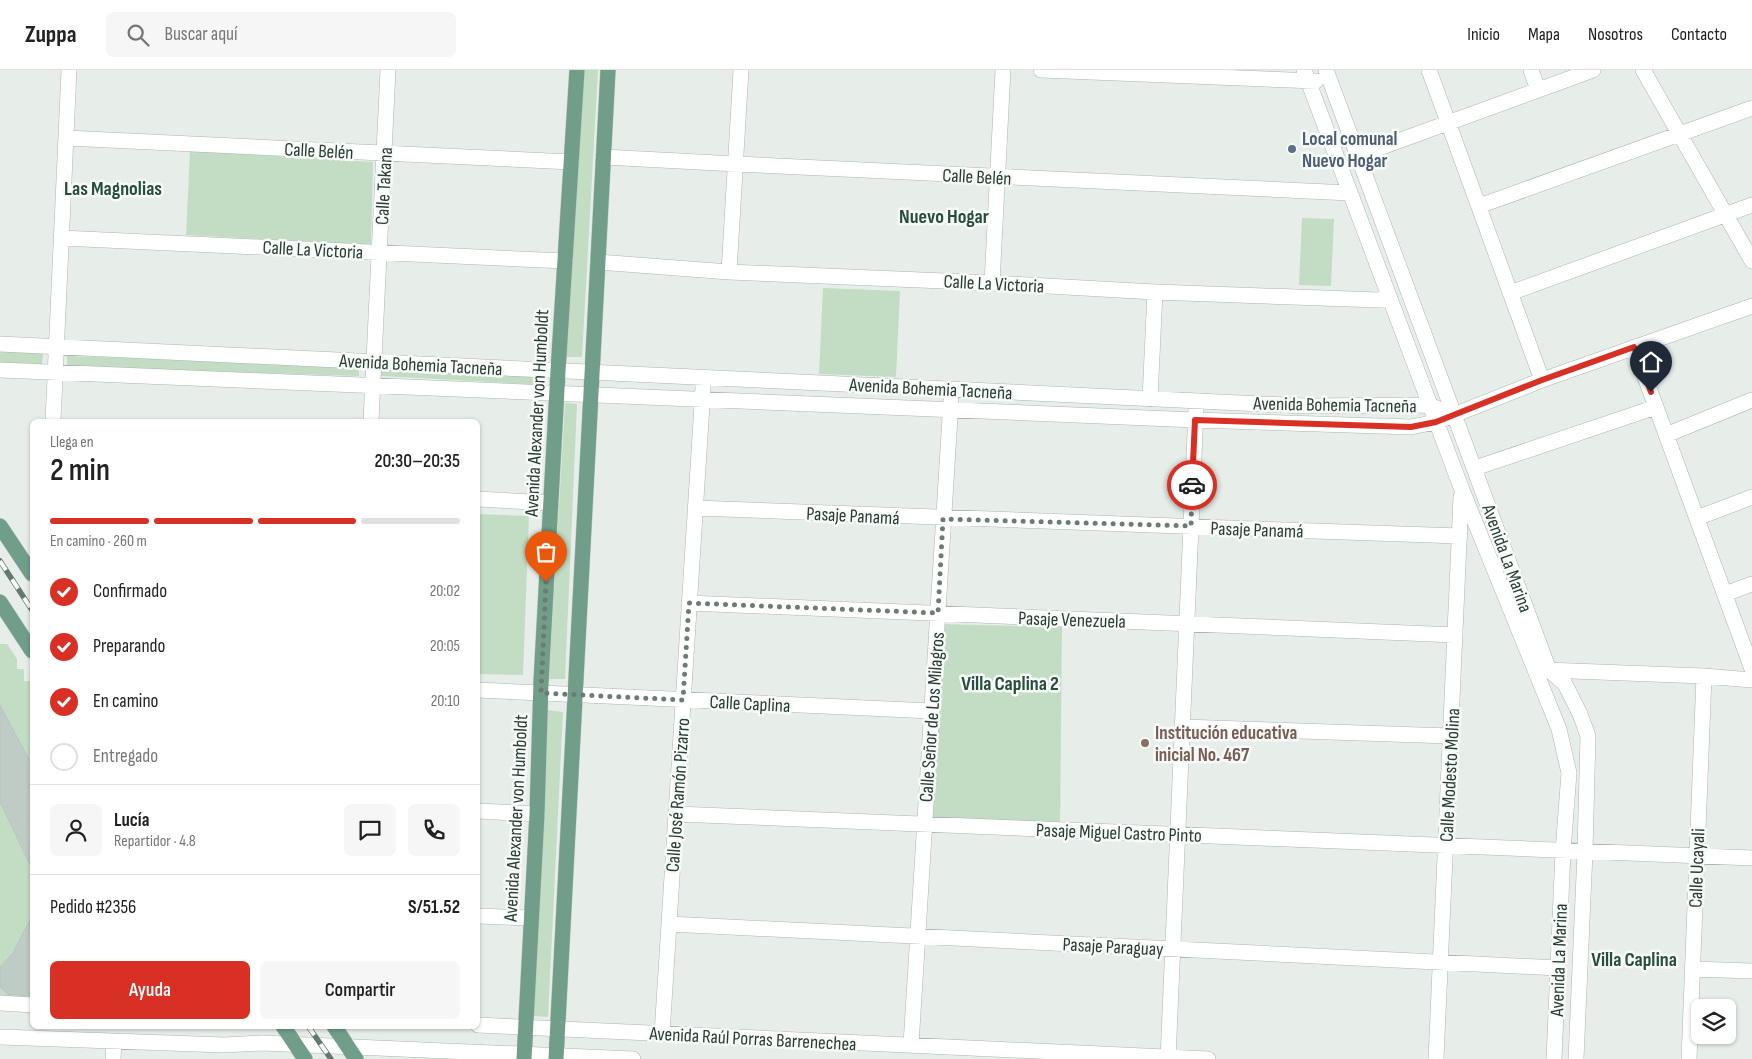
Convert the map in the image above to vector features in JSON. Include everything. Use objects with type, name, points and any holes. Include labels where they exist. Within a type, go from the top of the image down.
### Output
[{"type":"main road","name":"Avenida Alexander von Humboldt","points":[[524,1057],[558,370],[577,70]]},
{"type":"main road","points":[[556,1057],[608,70]]},
{"type":"main road","points":[[0,526],[30,571]]},
{"type":"main road","points":[[0,602],[30,648]]},
{"type":"main road","points":[[285,1029],[305,1059]]},
{"type":"main road","points":[[336,1029],[352,1053]]},
{"type":"street","points":[[53,419],[69,70]]},
{"type":"street","name":"Calle Takana","points":[[372,419],[388,70]]},
{"type":"street","points":[[730,272],[741,70]]},
{"type":"street","points":[[992,283],[1003,70]]},
{"type":"street","points":[[1041,70],[1328,75]]},
{"type":"street","points":[[1429,70],[1542,380]]},
{"type":"street","points":[[1530,70],[1538,90]]},
{"type":"street","points":[[1357,156],[1593,70]]},
{"type":"street","points":[[1643,70],[1752,261]]},
{"type":"street","name":"Avenida La Marina","points":[[1306,75],[1462,490],[1542,670],[1565,684],[1580,714],[1588,736],[1576,1059]]},
{"type":"street","name":"Avenida La Marina","points":[[1328,75],[1475,468],[1542,670],[1569,773],[1563,851],[1554,1059]]},
{"type":"street","points":[[1479,206],[1752,108]]},
{"type":"street","name":"Calle Belén","points":[[66,138],[571,162]]},
{"type":"street","name":"Calle Belén","points":[[604,157],[1350,193]]},
{"type":"street","points":[[1510,293],[1752,205]]},
{"type":"street","name":"Calle La Victoria","points":[[61,238],[565,261]]},
{"type":"street","name":"Calle La Victoria","points":[[598,262],[730,272],[1155,292],[1378,300],[1389,298]]},
{"type":"street","points":[[1150,398],[1155,292]]},
{"type":"street","points":[[1454,415],[1542,380],[1752,306]]},
{"type":"street","name":"Avenida Bohemia Tacneña","points":[[0,344],[1305,406],[1429,405],[1454,415]]},
{"type":"street","points":[[1634,347],[1752,669]]},
{"type":"street","name":"Avenida Bohemia Tacneña","points":[[0,370],[1195,420],[1411,427],[1436,422],[1454,415]]},
{"type":"street","name":"Calle José Ramón Pizarro","points":[[662,1034],[704,377]]},
{"type":"street","name":"Calle Señor de Los Milagros","points":[[911,1045],[951,389]]},
{"type":"street","points":[[1666,435],[1752,400]]},
{"type":"street","points":[[1168,1058],[1196,401]]},
{"type":"street","points":[[1475,468],[1656,407]]},
{"type":"street","name":"Calle Modesto Molina","points":[[1436,1059],[1462,490]]},
{"type":"street","points":[[1697,518],[1752,497]]},
{"type":"street","points":[[480,500],[551,503]]},
{"type":"street","name":"Pasaje Panamá","points":[[695,508],[943,519],[1460,536]]},
{"type":"street","points":[[1725,594],[1752,584]]},
{"type":"street","name":"Pasaje Venezuela","points":[[689,603],[1455,635]]},
{"type":"street","points":[[1542,670],[1704,676],[1752,680]]},
{"type":"street","name":"Calle Ucayali","points":[[1689,1059],[1704,676]]},
{"type":"street","name":"Calle Caplina","points":[[480,690],[932,711]]},
{"type":"street","points":[[1182,727],[1450,736]]},
{"type":"street","points":[[480,811],[537,814]]},
{"type":"street","name":"Pasaje Miguel Castro Pinto","points":[[676,814],[1752,858]]},
{"type":"street","points":[[480,916],[531,918]]},
{"type":"street","name":"Pasaje Paraguay","points":[[669,924],[1558,968]]},
{"type":"street","points":[[1692,969],[1752,971]]},
{"type":"street","points":[[0,1003],[30,1005]]},
{"type":"street","name":"Avenida Raúl Porras Barrenechea","points":[[480,1025],[1208,1059]]},
{"type":"street","name":"Avenida Raúl Porras Barrenechea","points":[[0,1037],[114,1042],[223,1052],[262,1043],[296,1045],[352,1053],[633,1059]]},
{"type":"street","points":[[113,1059],[114,1042]]},
{"type":"green space","points":[[584,70],[598,70],[582,357],[566,357]]},
{"type":"green space","points":[[190,151],[373,162],[371,245],[186,235]]},
{"type":"green space","points":[[1302,218],[1334,219],[1331,286],[1299,285]]},
{"type":"green space","points":[[823,288],[900,291],[896,377],[819,374]]},
{"type":"green space","points":[[0,351],[43,353],[42,365],[0,363]]},
{"type":"green space","points":[[67,356],[359,365],[359,376],[67,367]]},
{"type":"green space","points":[[381,366],[544,376],[544,385],[381,376]]},
{"type":"green space","points":[[565,403],[577,404],[565,679],[549,679]]},
{"type":"green space","points":[[480,514],[529,516],[523,675],[480,674]]},
{"type":"green space","points":[[941,624],[1062,627],[1060,828],[933,822]]},
{"type":"green space","points":[[0,644],[7,644],[17,659],[17,669],[24,669],[24,681],[30,681],[30,1001],[0,999]]},
{"type":"green space","points":[[546,710],[563,712],[548,1017],[533,1016]]},
{"type":"building","points":[[0,705],[30,761],[30,865],[0,802]]},
{"type":"building","points":[[30,920],[30,996],[8,994],[0,987],[0,967],[13,953]]},
{"type":"railway","points":[[0,561],[30,607]]},
{"type":"railway","points":[[310,1029],[331,1059]]},
{"type":"way so far","points":[[546,582],[541,693],[683,700],[689,603],[938,613],[943,519],[1191,526],[1192,485]]},
{"type":"place","name":"Local comunal Nuevo Hogar","points":[[1292,149]]},
{"type":"place","name":"Institución educativa inicial No. 467","points":[[1145,743]]},
{"type":"district","name":"Las Magnolias","points":[[113,188]]},
{"type":"district","name":"Nuevo Hogar","points":[[944,216]]},
{"type":"district","name":"Villa Caplina 2","points":[[1010,683]]},
{"type":"district","name":"Villa Caplina","points":[[1634,959]]},
{"type":"route","points":[[1192,485],[1195,420],[1411,427],[1436,422],[1542,380],[1634,347],[1651,392]]}]
